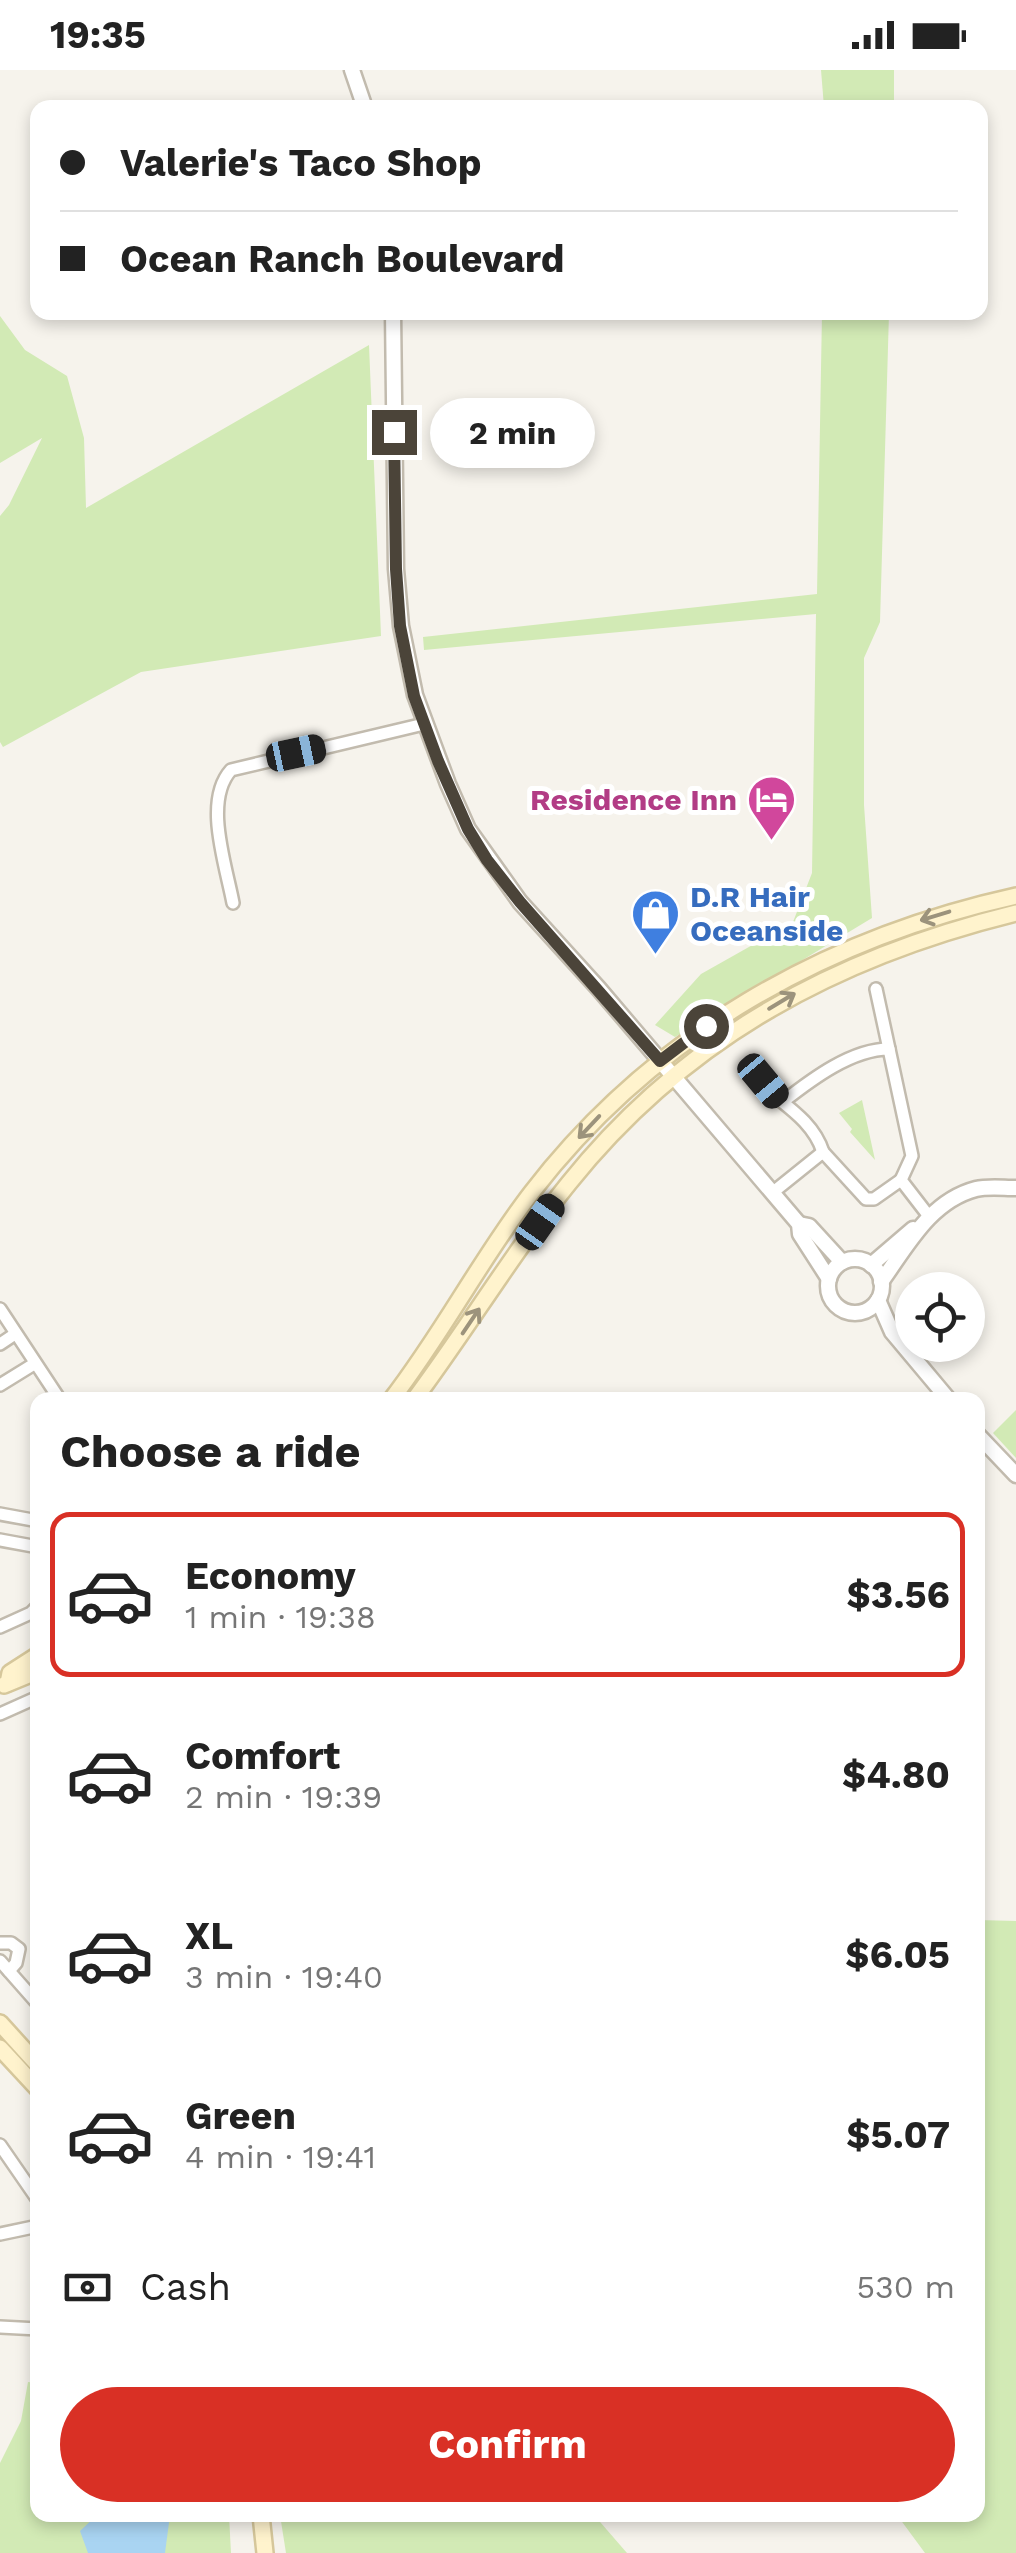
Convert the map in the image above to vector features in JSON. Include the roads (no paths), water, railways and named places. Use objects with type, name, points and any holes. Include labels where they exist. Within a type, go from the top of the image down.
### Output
[{"type":"main road","points":[[397,1392],[438,1337],[532,1192],[610,1105],[660,1061],[742,1003],[811,965],[927,918],[1016,896]]},
{"type":"main road","points":[[420,1392],[572,1178],[675,1078],[747,1023],[819,980],[932,935],[1016,913]]},
{"type":"main road","points":[[0,1667],[30,1656]]},
{"type":"main road","points":[[4,1685],[10,1673],[30,1659]]},
{"type":"main road","points":[[4,1685],[30,1674]]},
{"type":"main road","points":[[0,2022],[30,2056]]},
{"type":"main road","points":[[0,2048],[30,2080]]},
{"type":"main road","points":[[261,2522],[265,2553]]},
{"type":"street","points":[[352,70],[363,100]]},
{"type":"street","points":[[393,320],[398,600],[408,669],[424,724],[468,829],[520,902],[799,1224],[800,1234],[829,1278],[829,1294],[836,1307],[862,1312],[878,1300]]},
{"type":"street","points":[[233,903],[216,808],[221,781],[230,770],[424,724]]},
{"type":"street","points":[[750,1065],[819,1140],[823,1152],[866,1199],[874,1198],[901,1180],[912,1156],[876,990]]},
{"type":"street","points":[[784,1101],[806,1084],[866,1051],[889,1049]]},
{"type":"street","points":[[772,1193],[823,1152]]},
{"type":"street","points":[[901,1180],[926,1219]]},
{"type":"street","points":[[870,1264],[950,1200],[978,1188],[1016,1188]]},
{"type":"street","points":[[926,1219],[881,1282],[878,1300],[892,1332],[942,1392]]},
{"type":"street","points":[[799,1224],[809,1226],[842,1262]]},
{"type":"street","points":[[829,1278],[842,1262],[857,1260],[870,1264],[881,1282]]},
{"type":"street","points":[[0,1309],[54,1392]]},
{"type":"street","points":[[862,1312],[883,1330],[892,1332]]},
{"type":"street","points":[[0,1344],[15,1334]]},
{"type":"street","points":[[0,1385],[34,1364]]},
{"type":"street","points":[[985,1442],[1016,1474]]},
{"type":"street","points":[[0,1514],[30,1520]]},
{"type":"street","points":[[0,1540],[30,1546]]},
{"type":"street","points":[[0,1626],[30,1613]]},
{"type":"street","points":[[0,1714],[30,1701]]},
{"type":"street","points":[[0,1943],[18,1949],[16,1963],[3,1965]]},
{"type":"street","points":[[3,1965],[30,1995]]},
{"type":"street","points":[[0,2145],[30,2188]]},
{"type":"street","points":[[0,2234],[30,2228]]},
{"type":"street","points":[[0,2327],[30,2328]]},
{"type":"water","points":[[90,2522],[169,2522],[165,2553],[88,2553],[80,2531]]},
{"type":"place","name":"Residence Inn","points":[[772,842]]},
{"type":"place","name":"D.R Hair Oceanside","points":[[655,956]]}]
